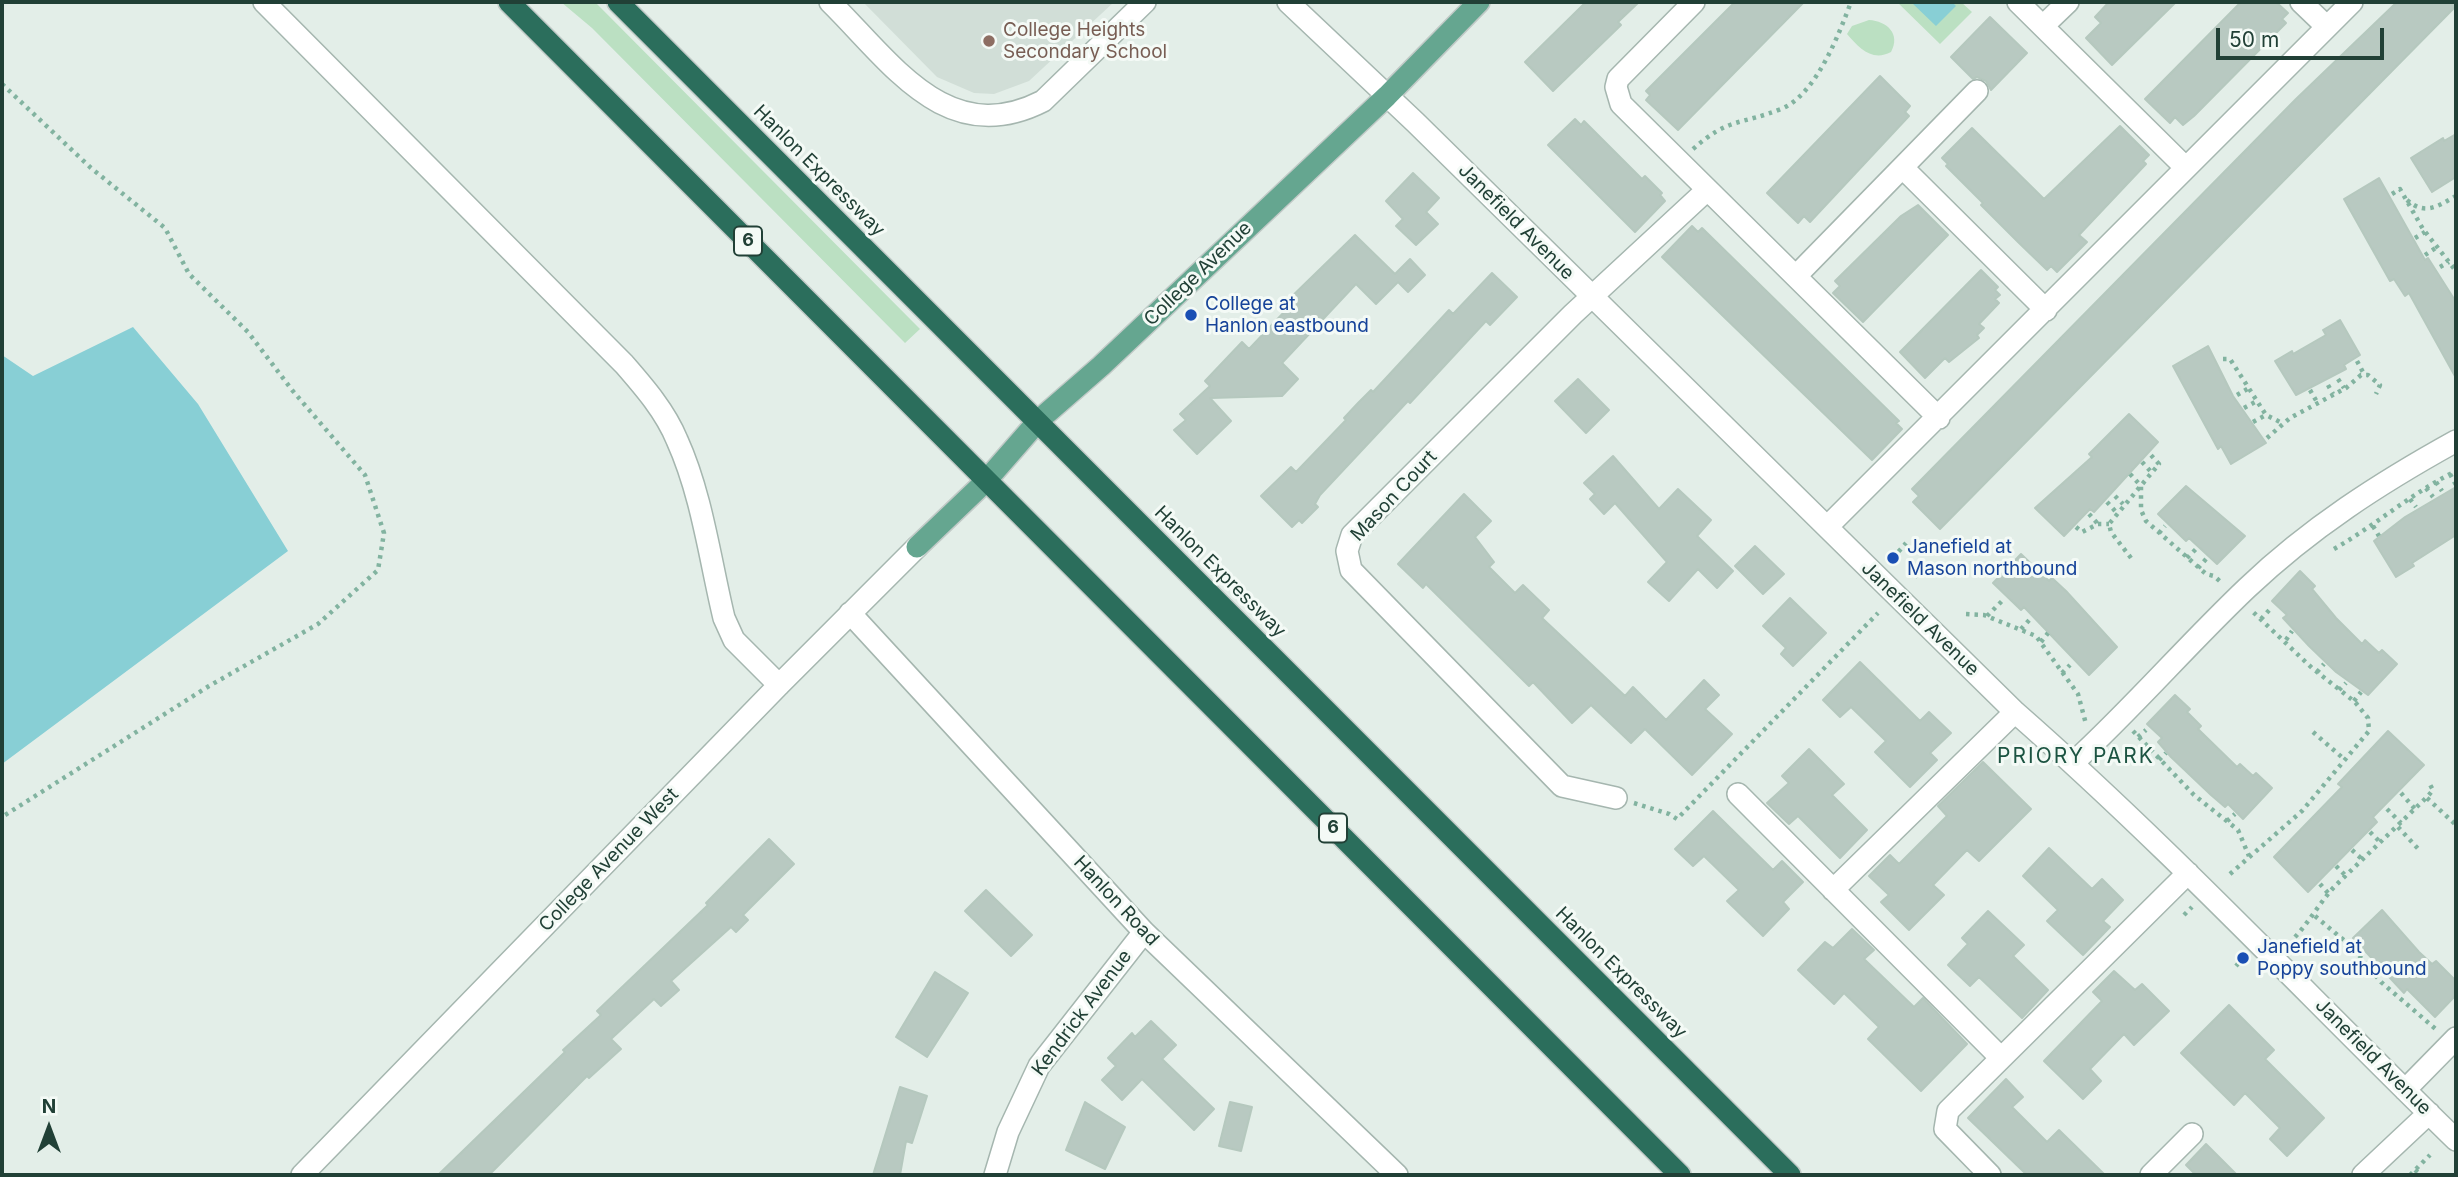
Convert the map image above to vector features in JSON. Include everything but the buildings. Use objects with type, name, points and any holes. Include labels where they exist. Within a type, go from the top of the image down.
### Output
[{"type":"highway","name":"6","points":[[509,2],[985,482],[1680,1175]]},
{"type":"highway","name":"Hanlon Expressway","points":[[618,2],[1039,420],[1790,1175]]},
{"type":"main road","name":"College Avenue","points":[[917,547],[985,482],[1039,420],[1109,359],[1387,96],[1479,2]]},
{"type":"street","points":[[264,2],[624,364],[652,397],[677,438],[688,469],[724,618],[734,640],[779,685]]},
{"type":"street","points":[[830,2],[933,100],[958,113],[979,116],[1024,110],[1043,101],[1145,2]]},
{"type":"street","name":"Janefield Avenue","points":[[1288,2],[2015,712],[2073,763],[2188,873],[2456,1140]]},
{"type":"street","points":[[1694,2],[1618,79],[1616,87],[1621,104],[1939,418]]},
{"type":"street","points":[[2018,2],[2186,168]]},
{"type":"street","points":[[2043,26],[2068,2]]},
{"type":"street","points":[[2301,2],[2326,26]]},
{"type":"street","points":[[1827,527],[1939,418],[2352,2]]},
{"type":"street","points":[[1796,276],[1977,91]]},
{"type":"street","points":[[1903,168],[2046,310]]},
{"type":"street","name":"Mason Court","points":[[1616,797],[1562,786],[1351,570],[1347,551],[1352,535],[1591,296],[1707,190]]},
{"type":"street","points":[[2073,763],[2237,598],[2332,516],[2456,441]]},
{"type":"street","name":"College Avenue West","points":[[302,1175],[849,613],[917,547]]},
{"type":"street","name":"Hanlon Road","points":[[849,613],[1143,932],[1397,1175]]},
{"type":"street","points":[[1833,890],[2015,712]]},
{"type":"street","points":[[1738,794],[2001,1058]]},
{"type":"street","points":[[1990,1175],[1945,1129],[1944,1122],[1948,1111],[2188,873]]},
{"type":"street","name":"Kendrick Avenue","points":[[995,1175],[1007,1132],[1039,1066],[1143,932]]},
{"type":"street","points":[[2405,1090],[2454,1041]]},
{"type":"street","points":[[2363,1175],[2429,1113]]},
{"type":"street","points":[[2151,1175],[2192,1134]]},
{"type":"path","points":[[1679,162],[1715,130],[1779,110],[1801,95],[1835,45],[1851,2]]},
{"type":"path","points":[[2,84],[91,168],[165,228],[189,274],[248,332],[292,390],[365,475],[384,533],[378,570],[318,624],[209,686],[2,817]]},
{"type":"path","points":[[2392,194],[2400,189],[2425,232],[2456,271]]},
{"type":"path","points":[[2404,197],[2423,209],[2434,208],[2455,197],[2451,190]]},
{"type":"path","points":[[2401,210],[2409,205]]},
{"type":"path","points":[[2415,238],[2425,232]]},
{"type":"path","points":[[2425,255],[2437,247]]},
{"type":"path","points":[[2440,267],[2449,262]]},
{"type":"path","points":[[2223,359],[2230,359],[2266,415],[2282,423]]},
{"type":"path","points":[[2357,361],[2364,374],[2380,385],[2376,394]]},
{"type":"path","points":[[2232,379],[2240,374]]},
{"type":"path","points":[[2267,438],[2282,423],[2364,374]]},
{"type":"path","points":[[2338,379],[2344,388]]},
{"type":"path","points":[[2328,384],[2333,394]]},
{"type":"path","points":[[2237,395],[2249,388]]},
{"type":"path","points":[[2310,390],[2317,402]]},
{"type":"path","points":[[2244,408],[2257,401]]},
{"type":"path","points":[[2253,422],[2266,415]]},
{"type":"path","points":[[2131,558],[2110,532],[2109,524],[2116,512],[2153,474],[2159,464],[2149,453]]},
{"type":"path","points":[[2141,462],[2153,474]]},
{"type":"path","points":[[2334,549],[2456,471]]},
{"type":"path","points":[[2130,474],[2141,486],[2141,510],[2146,521],[2206,575],[2214,576],[2286,640],[2317,672],[2365,712],[2369,731],[2302,811],[2230,874]]},
{"type":"path","points":[[2450,474],[2456,485]]},
{"type":"path","points":[[2436,482],[2442,491]]},
{"type":"path","points":[[2426,488],[2432,497]]},
{"type":"path","points":[[2115,496],[2123,504]]},
{"type":"path","points":[[2410,499],[2416,507]]},
{"type":"path","points":[[2107,502],[2116,512]]},
{"type":"path","points":[[2089,514],[2098,524]]},
{"type":"path","points":[[2388,515],[2393,523]]},
{"type":"path","points":[[2076,527],[2082,532],[2098,524],[2109,524]]},
{"type":"path","points":[[2159,533],[2165,526]]},
{"type":"path","points":[[2373,526],[2379,536]]},
{"type":"path","points":[[2168,541],[2173,534]]},
{"type":"path","points":[[1893,558],[1906,543]]},
{"type":"path","points":[[2187,558],[2196,549]]},
{"type":"path","points":[[2198,568],[2207,558]]},
{"type":"path","points":[[1914,577],[1921,570]]},
{"type":"path","points":[[1987,616],[2005,598]]},
{"type":"path","points":[[2261,619],[2272,607]]},
{"type":"path","points":[[1616,797],[1677,819],[1878,613]]},
{"type":"path","points":[[1966,614],[1987,616],[2021,629],[2041,642],[2078,694],[2089,731]]},
{"type":"path","points":[[2021,629],[2032,617]]},
{"type":"path","points":[[2286,640],[2292,631]]},
{"type":"path","points":[[2041,642],[2048,633]]},
{"type":"path","points":[[2295,650],[2302,644]]},
{"type":"path","points":[[2304,659],[2311,652]]},
{"type":"path","points":[[2317,672],[2324,664]]},
{"type":"path","points":[[2062,673],[2070,665]]},
{"type":"path","points":[[2339,690],[2346,683]]},
{"type":"path","points":[[2354,701],[2361,692]]},
{"type":"path","points":[[2121,717],[2178,780],[2238,830],[2249,856]]},
{"type":"path","points":[[2138,737],[2146,730]]},
{"type":"path","points":[[2313,732],[2344,759]]},
{"type":"path","points":[[2159,760],[2166,753]]},
{"type":"path","points":[[2170,771],[2175,766]]},
{"type":"path","points":[[2178,780],[2184,774]]},
{"type":"path","points":[[2295,937],[2315,916],[2328,893],[2427,797],[2432,790],[2428,782]]},
{"type":"path","points":[[2192,793],[2197,788]]},
{"type":"path","points":[[2400,793],[2415,810]]},
{"type":"path","points":[[2427,797],[2456,825]]},
{"type":"path","points":[[2213,810],[2219,805]]},
{"type":"path","points":[[2387,809],[2421,852]]},
{"type":"path","points":[[2227,821],[2235,814]]},
{"type":"path","points":[[2370,832],[2381,843]]},
{"type":"path","points":[[2353,850],[2363,860]]},
{"type":"path","points":[[2336,866],[2346,876]]},
{"type":"path","points":[[2320,884],[2328,893]]},
{"type":"path","points":[[2184,915],[2192,907]]},
{"type":"path","points":[[2315,916],[2353,944],[2362,959],[2375,972],[2454,1041]]},
{"type":"path","points":[[2362,959],[2367,954]]},
{"type":"path","points":[[2236,966],[2243,958]]},
{"type":"path","points":[[2410,1175],[2430,1155]]},
{"type":"path","points":[[2415,1170],[2421,1175]]},
{"type":"shaded area","name":"College Heights Secondary School","points":[[863,2],[1114,2],[1029,81],[994,94],[974,93],[937,77]]},
{"type":"green space","points":[[561,2],[595,2],[920,329],[905,343],[592,28]]},
{"type":"green space","points":[[1897,2],[1961,2],[1972,12],[1940,44]]},
{"type":"green space","points":[[1869,20],[1881,23],[1891,30],[1894,45],[1891,52],[1878,55],[1866,52],[1847,34],[1852,26]]},
{"type":"water","points":[[1911,2],[1952,2],[1956,6],[1936,26]]},
{"type":"water","points":[[133,327],[198,404],[288,551],[2,764],[2,355],[33,376]]},
{"type":"place","name":"College Heights Secondary School","points":[[989,41]]},
{"type":"place","name":"College at Hanlon eastbound","points":[[1191,315]]},
{"type":"place","name":"Janefield at Mason northbound","points":[[1893,558]]},
{"type":"place","name":"Janefield at Poppy southbound","points":[[2243,958]]},
{"type":"district","name":"PRIORY PARK","points":[[2076,757]]}]
